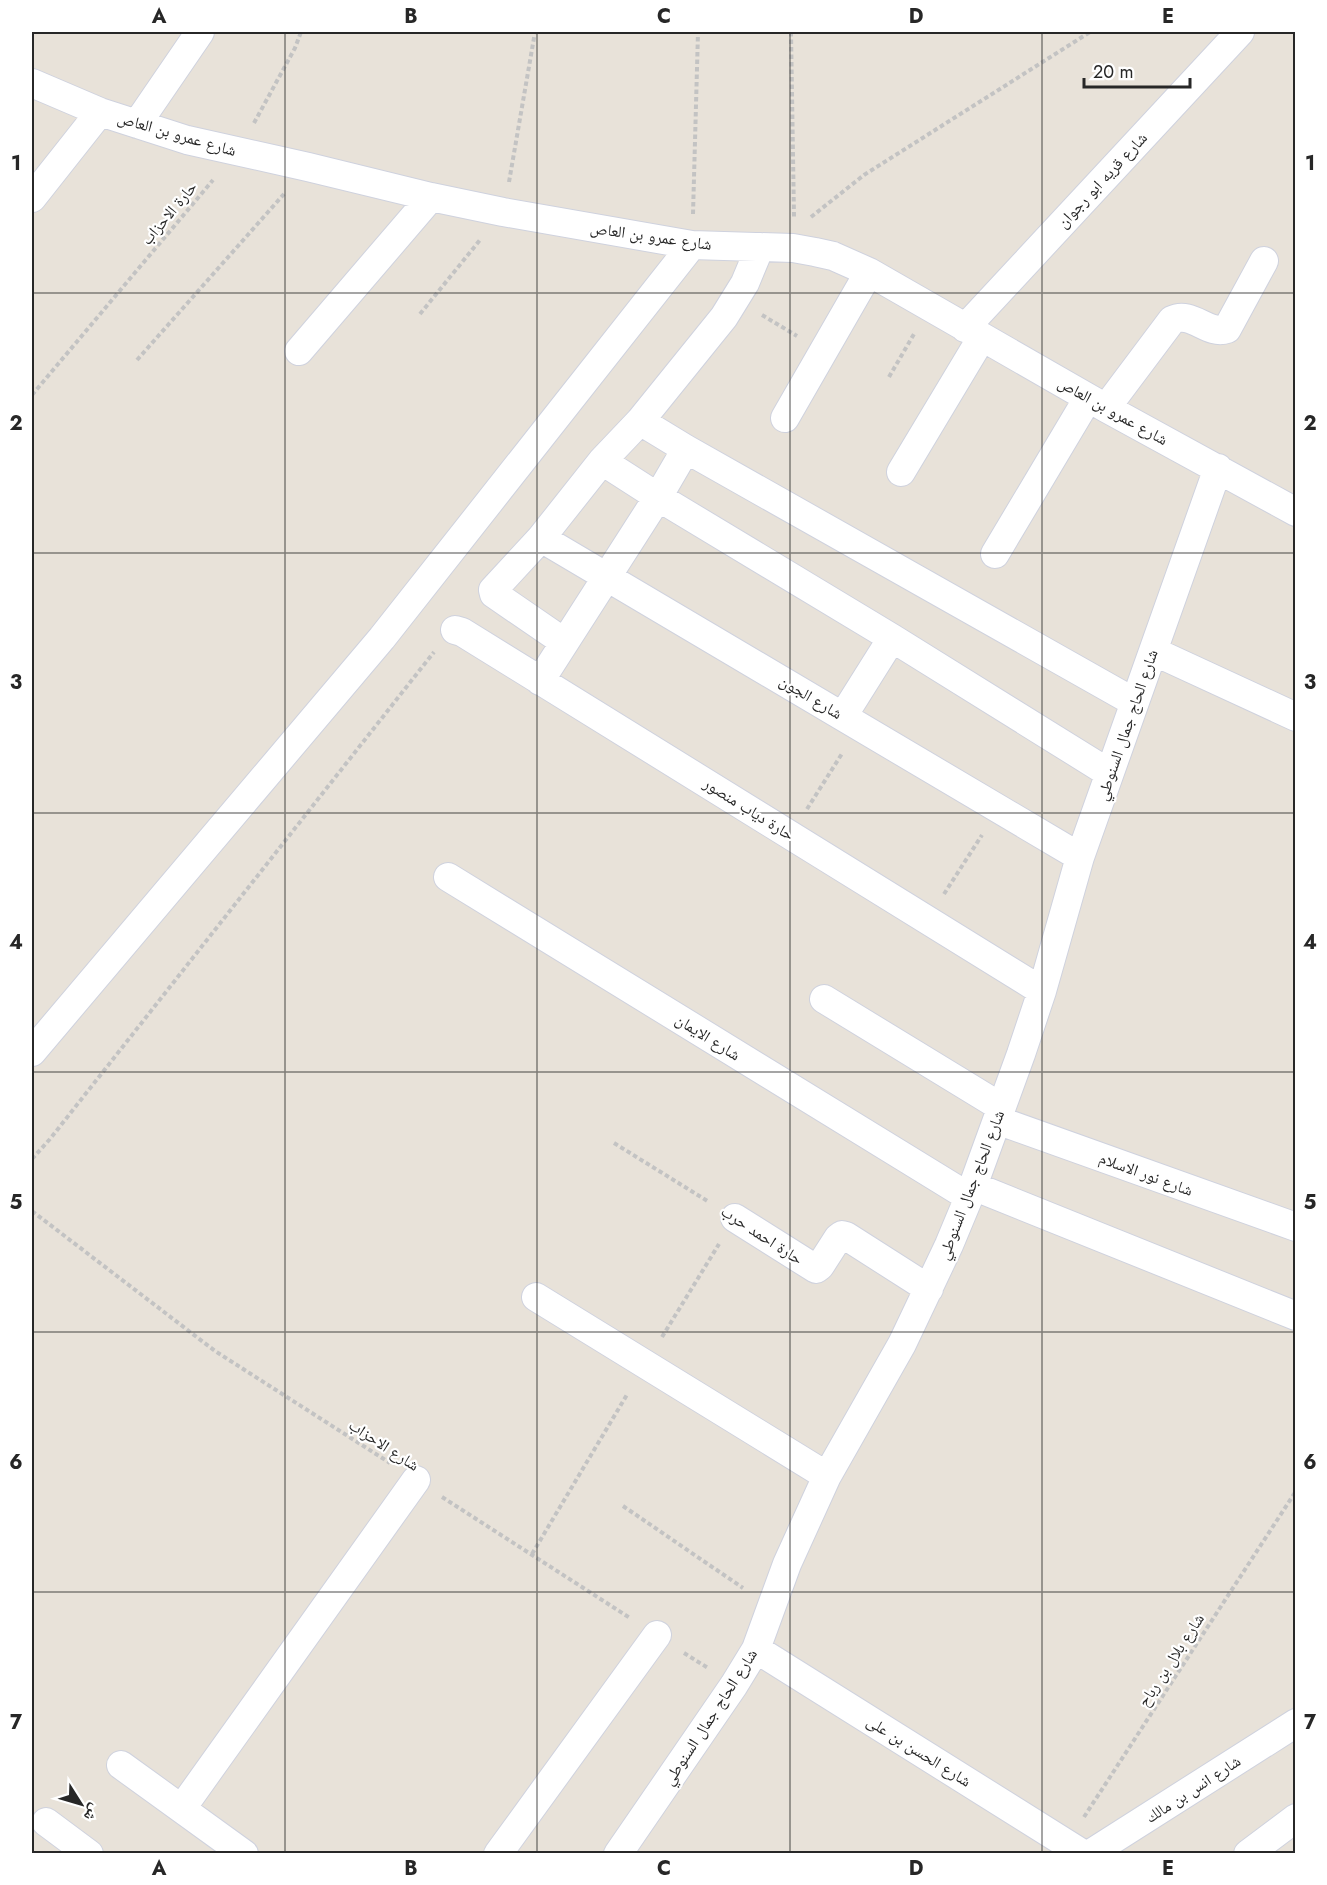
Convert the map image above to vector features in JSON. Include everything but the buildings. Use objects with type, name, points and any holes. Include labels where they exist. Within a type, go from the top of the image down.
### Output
[{"type":"street","points":[[137,124],[200,32]]},
{"type":"street","name":"شارع قريه ابو رجوان","points":[[901,472],[974,333],[1240,32]]},
{"type":"street","name":"شارع عمرو بن العاص","points":[[32,83],[100,112],[187,140],[503,212],[692,245],[760,247],[794,239],[869,272],[1097,403],[1294,508]]},
{"type":"street","points":[[32,198],[100,112]]},
{"type":"street","points":[[299,351],[431,197]]},
{"type":"street","points":[[32,1052],[382,638],[692,245]]},
{"type":"street","points":[[564,642],[493,592],[541,538],[602,461],[640,421],[736,300],[760,247]]},
{"type":"street","points":[[995,554],[1097,403],[1172,320],[1183,317],[1218,331],[1227,329],[1264,261]]},
{"type":"street","points":[[785,418],[869,272]]},
{"type":"street","points":[[640,421],[1134,702]]},
{"type":"street","points":[[540,681],[658,497],[686,449]]},
{"type":"street","points":[[602,461],[1109,773]]},
{"type":"street","name":"شارع الحاج جمال السنوطي","points":[[618,1854],[734,1685],[756,1649],[787,1564],[827,1476],[887,1372],[929,1289],[971,1192],[1021,1054],[1080,857],[1218,468]]},
{"type":"street","name":"شارع الجون","points":[[541,538],[1080,857]]},
{"type":"street","name":"حارة دياب منصور","points":[[455,630],[462,632],[1041,991]]},
{"type":"street","points":[[851,721],[892,638]]},
{"type":"street","points":[[1153,651],[1296,717]]},
{"type":"street","name":"شارع الايمان","points":[[448,877],[971,1192],[1296,1316]]},
{"type":"street","name":"شارع نور الاسلام","points":[[824,999],[999,1113],[1296,1227]]},
{"type":"street","name":"حارة احمد حرب","points":[[735,1218],[816,1269],[838,1238],[842,1235],[846,1236],[929,1289]]},
{"type":"street","points":[[536,1297],[827,1476]]},
{"type":"street","points":[[182,1808],[416,1480]]},
{"type":"street","points":[[498,1854],[657,1635]]},
{"type":"street","name":"شارع الحسن بن على","points":[[756,1649],[1080,1850]]},
{"type":"street","name":"شارع انس بن مالك","points":[[1080,1850],[1130,1844],[1296,1723]]},
{"type":"street","points":[[121,1765],[244,1854]]},
{"type":"street","points":[[1248,1854],[1296,1818]]},
{"type":"street","points":[[46,1822],[89,1854]]},
{"type":"path","name":"حارة الاحزاب","points":[[32,395],[236,152],[262,111],[301,32]]},
{"type":"path","points":[[420,314],[503,212],[535,32]]},
{"type":"path","points":[[692,245],[698,32]]},
{"type":"path","points":[[791,32],[794,239]]},
{"type":"path","points":[[794,239],[864,175],[1090,32]]},
{"type":"path","points":[[137,360],[308,167]]},
{"type":"path","points":[[736,300],[824,351]]},
{"type":"path","points":[[889,377],[930,308]]},
{"type":"path","points":[[32,1159],[449,634],[455,630]]},
{"type":"path","points":[[790,835],[851,721]]},
{"type":"path","points":[[928,920],[999,808]]},
{"type":"path","name":"حارة احمد حرب","points":[[614,1143],[735,1218]]},
{"type":"path","name":"شارع الاحزاب","points":[[32,1211],[215,1351],[734,1685]]},
{"type":"path","name":"شارع بلال بن رباح","points":[[1080,1850],[1296,1491]]},
{"type":"path","points":[[623,1506],[771,1607]]}]
